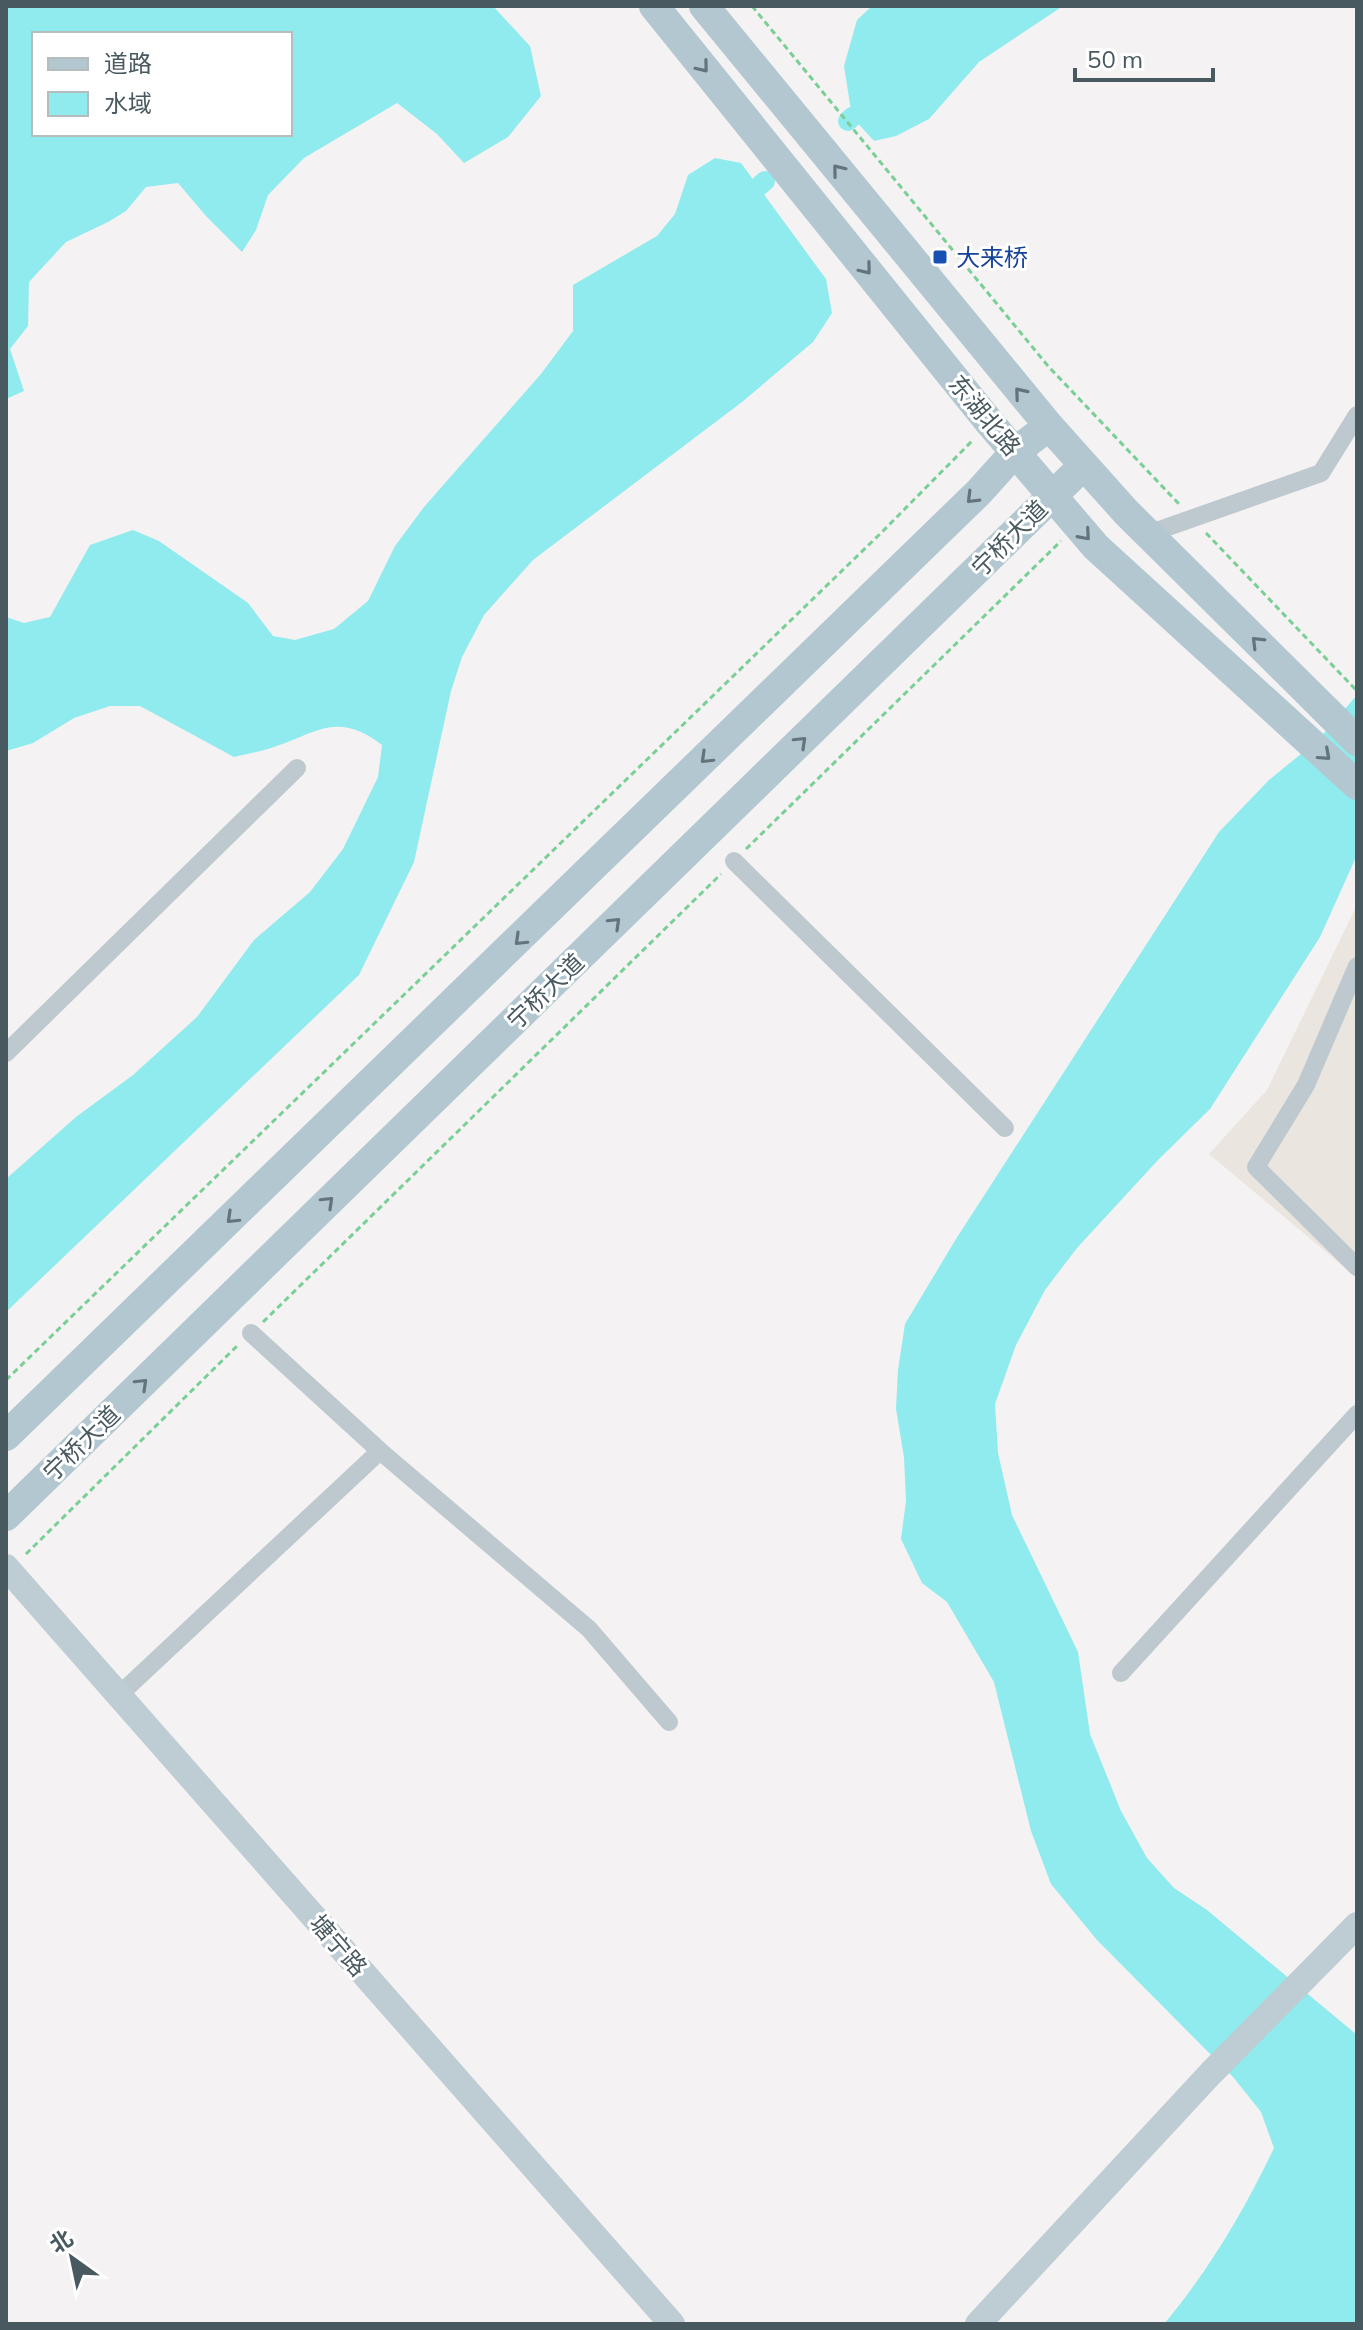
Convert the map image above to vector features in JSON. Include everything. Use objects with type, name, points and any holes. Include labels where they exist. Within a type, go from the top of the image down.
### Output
[{"type":"main road","name":"东湖北路","points":[[654,6],[990,423],[1096,547],[1357,785]]},
{"type":"main road","name":"东湖北路","points":[[704,6],[1049,426],[1148,534],[1357,741]]},
{"type":"main road","points":[[6,1436],[567,894],[979,492],[1015,452],[1049,426]]},
{"type":"main road","name":"宁桥大道","points":[[6,1516],[1084,465]]},
{"type":"street","points":[[1148,534],[1321,473],[1357,415]]},
{"type":"street","points":[[6,1053],[297,768]]},
{"type":"street","points":[[734,861],[1005,1128]]},
{"type":"street","points":[[1357,966],[1306,1085],[1256,1167],[1357,1267]]},
{"type":"street","points":[[251,1333],[380,1451],[589,1629],[669,1722]]},
{"type":"street","points":[[1121,1673],[1357,1414]]},
{"type":"street","points":[[119,1695],[380,1451]]},
{"type":"street","name":"塘宁路","points":[[8,1569],[672,2324]]},
{"type":"street","points":[[978,2324],[1211,2073],[1347,1942]]},
{"type":"path","points":[[752,6],[1048,366]]},
{"type":"path","points":[[6,1380],[881,533],[990,423]]},
{"type":"path","points":[[8,1569],[1077,525]]},
{"type":"path","points":[[1338,673],[1357,691]]},
{"type":"shaded area","points":[[1357,905],[1357,1278],[1209,1154],[1267,1090]]},
{"type":"water","points":[[6,6],[493,6],[530,46],[541,96],[508,137],[464,163],[437,134],[397,103],[304,158],[268,195],[256,230],[242,252],[178,183],[146,187],[126,211],[66,242],[29,282],[28,326],[10,349],[24,391],[6,399]]},
{"type":"water","points":[[872,6],[1063,6],[979,62],[929,119],[896,136],[874,141],[852,117],[844,66],[857,20]]},
{"type":"water","points":[[715,158],[741,163],[826,279],[832,313],[813,342],[742,402],[533,560],[484,615],[462,657],[451,691],[414,862],[359,975],[6,1312],[6,1179],[76,1117],[133,1075],[197,1017],[254,940],[310,892],[343,849],[378,777],[382,745],[352,729],[326,728],[271,748],[234,757],[140,706],[110,706],[74,718],[33,743],[6,751],[6,617],[24,623],[50,617],[90,545],[133,530],[159,541],[248,603],[273,636],[295,640],[334,629],[368,601],[395,546],[424,507],[541,374],[573,331],[573,285],[657,236],[675,214],[688,175]]},
{"type":"water","points":[[1357,695],[1357,855],[1320,937],[1210,1109],[1077,1248],[1045,1290],[1016,1345],[995,1404],[998,1453],[1012,1515],[1078,1652],[1090,1734],[1121,1811],[1147,1858],[1174,1888],[1207,1910],[1357,2035],[1357,2324],[1164,2324],[1225,2239],[1274,2148],[1261,2112],[1234,2078],[1097,1940],[1051,1884],[1031,1831],[994,1682],[947,1602],[922,1583],[901,1539],[906,1501],[904,1457],[896,1409],[898,1370],[905,1324],[956,1239],[1219,832],[1269,780],[1318,740]]},
{"type":"waterway","points":[[848,121],[852,117]]},
{"type":"waterway","points":[[758,187],[765,181]]},
{"type":"place","name":"大来桥","points":[[940,257]]}]
